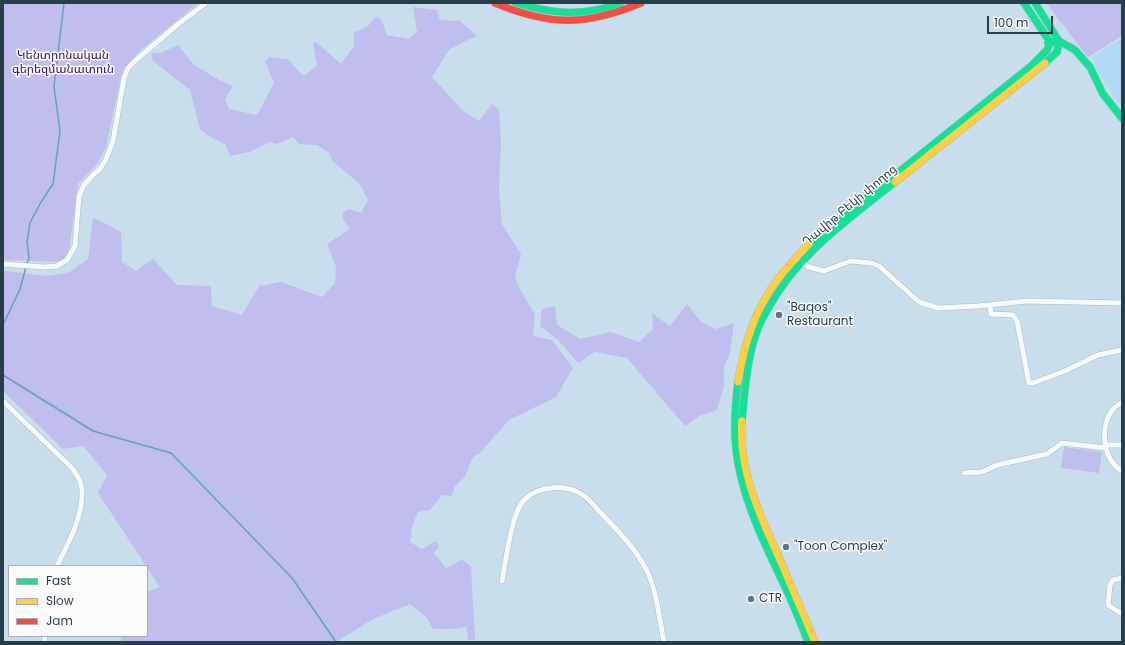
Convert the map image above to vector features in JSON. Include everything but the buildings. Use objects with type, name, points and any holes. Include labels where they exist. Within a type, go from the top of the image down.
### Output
[{"type":"main road","points":[[494,3],[539,18],[567,21],[592,20],[621,12],[641,3]]},
{"type":"main road","points":[[516,3],[541,6],[554,12],[579,14],[606,8],[620,3]]},
{"type":"main road","points":[[1024,3],[1048,39],[1048,43],[1059,41]]},
{"type":"main road","points":[[1035,3],[1059,41],[1075,50],[1090,67],[1103,94],[1122,118]]},
{"type":"main road","name":"Դավիթ Բեկի փողոց","points":[[815,642],[786,583],[764,545],[746,497],[736,460],[734,435],[736,394],[745,349],[755,322],[766,297],[795,258],[814,239],[1051,58],[1057,52],[1059,41]]},
{"type":"main road","name":"Դավիթ Բեկի փողոց","points":[[808,642],[772,542],[750,487],[743,456],[742,424],[746,380],[748,365],[759,326],[774,298],[790,275],[824,239],[1031,66],[1047,50],[1049,46],[1048,43]]},
{"type":"main road","points":[[764,545],[765,540],[768,539],[772,542]]},
{"type":"street","points":[[3,264],[57,266],[67,260],[75,246],[79,196],[84,185],[100,169],[113,142],[124,78],[128,68],[176,26],[206,3]]},
{"type":"street","points":[[539,18],[541,6]]},
{"type":"street","points":[[795,258],[808,267],[824,271],[851,261],[871,263],[879,266],[919,302],[938,308],[990,305],[1027,300],[1122,303]]},
{"type":"street","points":[[990,305],[991,314],[1013,315],[1017,321],[1029,383],[1033,383],[1065,371],[1098,355],[1122,350]]},
{"type":"street","points":[[3,402],[72,468],[80,480],[82,491],[79,512],[74,529],[57,565]]},
{"type":"street","points":[[1122,402],[1114,408],[1109,416],[1104,432],[1105,447],[1112,462],[1122,471]]},
{"type":"street","points":[[964,474],[982,472],[996,465],[1047,454],[1062,443],[1105,447],[1122,446]]},
{"type":"street","points":[[502,581],[513,522],[524,500],[537,491],[552,488],[568,488],[584,495],[614,526],[640,558],[652,582],[664,642]]},
{"type":"street","points":[[1122,578],[1112,580],[1108,605],[1122,614]]},
{"type":"shaded area","points":[[1122,38],[1122,108],[1094,65],[1093,56]]},
{"type":"green space","name":"Կենտրոնական գերեզմանատուն","points":[[3,3],[198,3],[141,50],[129,63],[121,76],[106,147],[96,166],[78,184],[70,244],[68,253],[62,262],[3,260]]},
{"type":"green space","points":[[1046,3],[1122,3],[1122,36],[1088,57]]},
{"type":"green space","points":[[413,7],[437,10],[440,20],[460,21],[477,36],[449,50],[432,77],[462,110],[479,121],[492,104],[499,110],[501,144],[499,189],[502,224],[521,254],[515,277],[521,291],[535,314],[533,336],[552,340],[573,368],[556,397],[509,420],[480,453],[473,457],[464,478],[455,486],[452,496],[442,495],[430,510],[418,512],[412,526],[410,542],[422,549],[436,541],[439,547],[434,553],[446,568],[462,560],[471,566],[475,640],[468,640],[467,627],[433,629],[426,617],[410,604],[373,619],[336,642],[122,642],[120,637],[148,637],[148,592],[160,587],[148,569],[148,565],[145,565],[98,493],[107,475],[83,446],[63,449],[3,391],[3,272],[7,271],[46,276],[68,273],[88,259],[93,217],[121,232],[122,262],[136,271],[153,259],[177,285],[211,286],[212,306],[242,315],[259,286],[281,282],[322,297],[335,283],[336,267],[327,244],[350,229],[343,220],[343,212],[349,209],[361,213],[368,200],[359,183],[332,161],[329,153],[317,145],[299,144],[293,137],[277,144],[270,142],[249,152],[230,156],[226,145],[207,135],[200,129],[190,90],[153,61],[151,53],[161,53],[178,45],[193,64],[221,81],[233,86],[225,99],[229,109],[257,115],[274,83],[265,61],[270,57],[288,59],[303,76],[317,66],[313,43],[316,42],[341,64],[354,46],[354,33],[368,26],[376,16],[382,21],[387,35],[409,39],[417,32]]},
{"type":"green space","points":[[687,304],[701,322],[716,329],[734,323],[730,353],[724,367],[724,386],[717,410],[699,416],[685,426],[627,358],[595,352],[578,363],[558,340],[540,326],[542,309],[555,306],[557,325],[580,339],[611,332],[639,342],[653,329],[652,313],[670,326]]},
{"type":"green space","points":[[1064,447],[1102,452],[1099,473],[1061,468]]},
{"type":"waterway","points":[[27,264],[29,258],[27,242],[30,223],[53,184],[60,131],[54,87],[64,3]]},
{"type":"waterway","points":[[3,325],[20,289],[26,267]]},
{"type":"waterway","points":[[3,375],[93,431],[171,453],[292,578],[336,642]]},
{"type":"traffic: fast","points":[[516,3],[555,12],[581,12],[620,3]]},
{"type":"traffic: fast","points":[[809,244],[1031,66],[1047,50],[1049,46],[1048,39],[1024,3]]},
{"type":"traffic: fast","points":[[1035,3],[1059,41],[1057,52],[1045,63]]},
{"type":"traffic: fast","points":[[1048,43],[1059,41],[1075,50],[1090,67],[1103,94],[1122,118]]},
{"type":"traffic: fast","points":[[742,421],[747,373],[755,337],[761,321],[781,288],[795,270],[826,238],[895,182]]},
{"type":"traffic: fast","points":[[738,382],[735,416],[735,439],[738,462],[748,503],[808,642]]},
{"type":"traffic: slow","points":[[895,182],[1045,63]]},
{"type":"traffic: slow","points":[[738,382],[750,334],[765,299],[789,265],[809,244]]},
{"type":"traffic: slow","points":[[742,421],[743,456],[751,490],[815,642]]},
{"type":"traffic: jam","points":[[495,3],[533,16],[568,20],[603,16],[641,3]]},
{"type":"place","name":"\"Baqos\" Restaurant","points":[[779,315]]},
{"type":"place","name":"\"Toon Complex\"","points":[[786,547]]},
{"type":"place","name":"CTR","points":[[751,599]]}]
